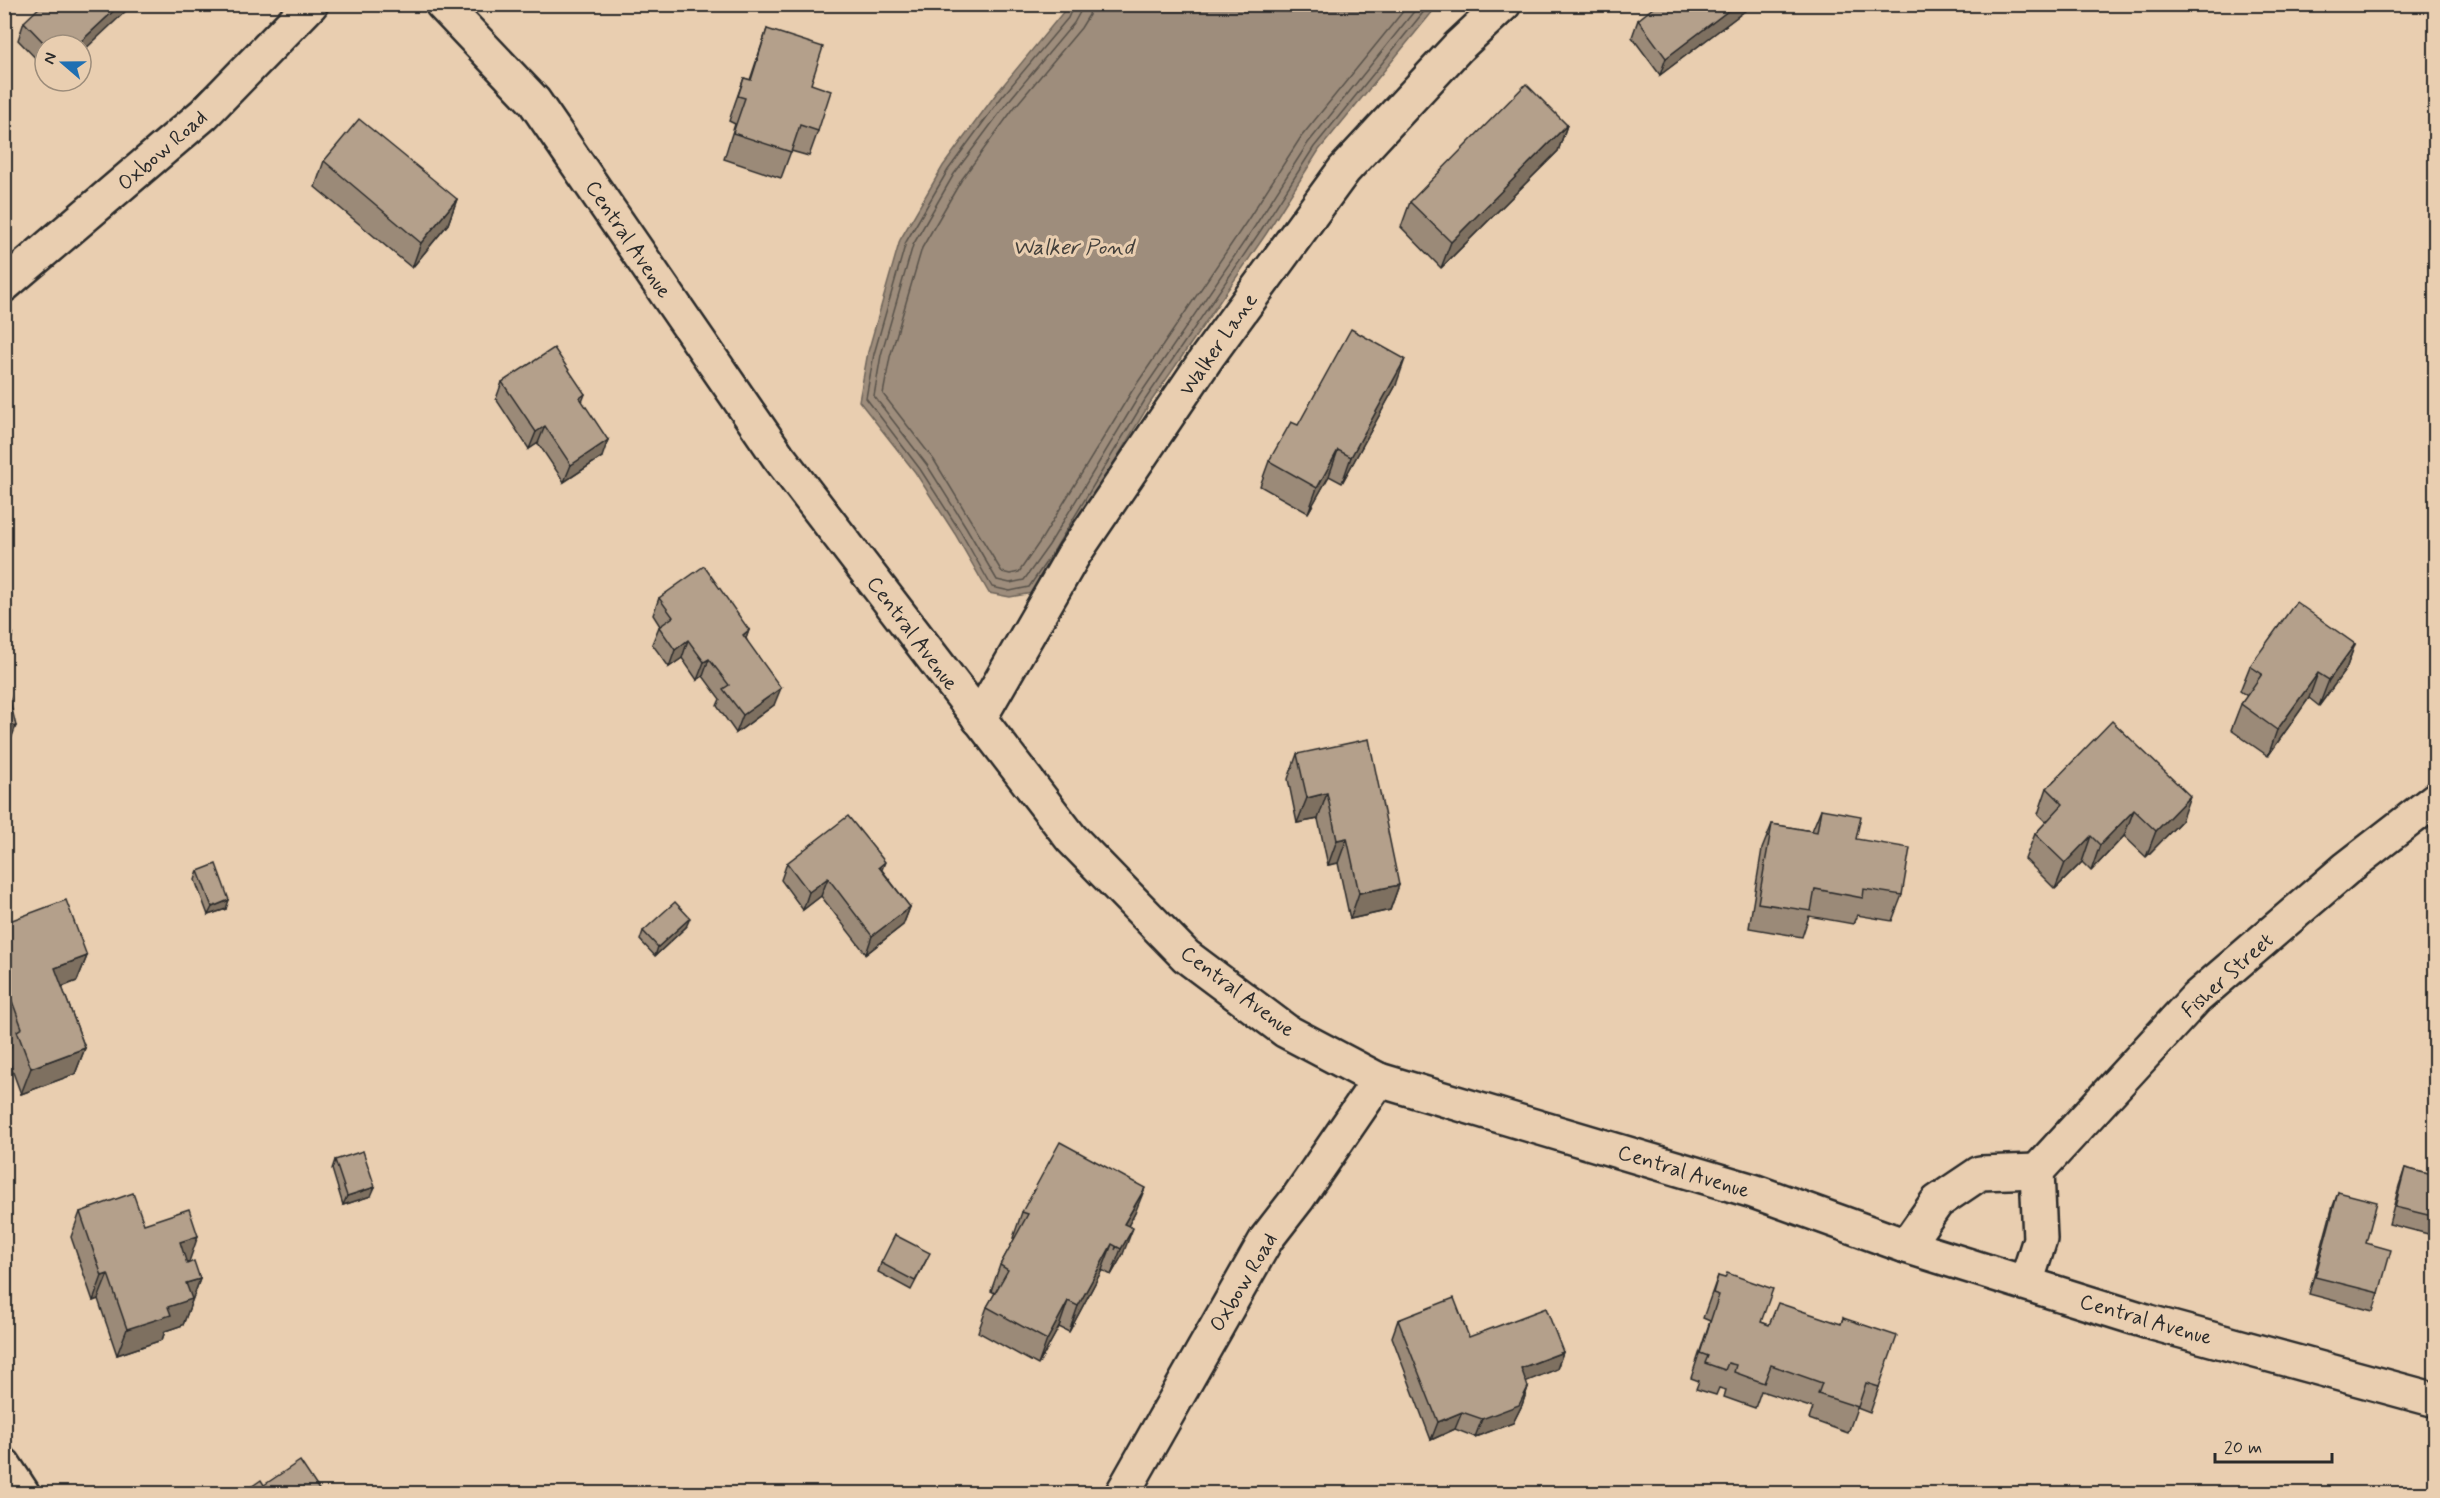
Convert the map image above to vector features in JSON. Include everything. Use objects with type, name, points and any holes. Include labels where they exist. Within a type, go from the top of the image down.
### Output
[{"type":"street","name":"Oxbow Road","points":[[4,285],[204,114],[311,4]]},
{"type":"street","name":"Central Avenue","points":[[442,4],[534,101],[777,456],[1071,838],[1186,956],[1287,1031],[1379,1080],[1753,1191],[1906,1246],[2149,1322],[2436,1400]]},
{"type":"street","name":"Walker Lane","points":[[979,719],[1074,554],[1208,356],[1344,170],[1458,47],[1504,4]]},
{"type":"street","name":"Fisher Street","points":[[2037,1171],[2196,998],[2347,868],[2436,799]]},
{"type":"street","name":"Oxbow Road","points":[[1122,1494],[1267,1238],[1379,1080]]},
{"type":"street","points":[[1906,1246],[1937,1202],[1980,1173],[2037,1171],[2040,1239],[2026,1283]]},
{"type":"street","points":[[4,1465],[23,1494]]},
{"type":"water","name":"Walker Pond","points":[[1069,5],[1438,5],[1319,150],[1266,234],[1150,403],[1060,552],[1032,593],[1010,597],[989,593],[915,472],[859,401],[868,352],[900,240],[943,166],[996,94]]},
{"type":"building","points":[[43,4],[121,4],[90,33],[35,33],[24,22]]},
{"type":"building","points":[[1658,4],[1737,4],[1666,58],[1638,20]]},
{"type":"building","points":[[767,29],[823,47],[811,84],[831,91],[818,131],[800,125],[791,152],[733,133],[745,98],[738,96],[744,78],[751,80]]},
{"type":"building","points":[[1526,84],[1567,125],[1451,242],[1410,202]]},
{"type":"building","points":[[359,119],[457,199],[421,243],[324,161]]},
{"type":"building","points":[[1351,329],[1405,359],[1351,457],[1338,450],[1317,488],[1269,461],[1291,422],[1298,425]]},
{"type":"building","points":[[554,348],[585,394],[580,398],[608,440],[571,465],[545,426],[536,432],[502,382]]},
{"type":"building","points":[[704,566],[749,630],[743,635],[781,688],[743,715],[723,689],[729,685],[709,659],[704,662],[688,640],[675,650],[659,627],[673,617],[659,598]]},
{"type":"building","points":[[2296,602],[2355,644],[2329,680],[2318,673],[2277,730],[2241,704],[2262,674],[2250,666]]},
{"type":"building","points":[[4,613],[13,634],[4,637]]},
{"type":"building","points":[[4,675],[16,726],[4,727]]},
{"type":"building","points":[[2112,721],[2190,796],[2156,831],[2134,810],[2100,845],[2091,836],[2065,863],[2035,834],[2063,804],[2047,788]]},
{"type":"building","points":[[1369,739],[1399,885],[1359,893],[1347,838],[1337,840],[1327,793],[1307,798],[1297,754]]},
{"type":"building","points":[[1821,809],[1861,816],[1856,839],[1910,848],[1902,895],[1864,889],[1863,898],[1815,889],[1811,911],[1758,903],[1772,824],[1817,832]]},
{"type":"building","points":[[848,816],[885,862],[879,867],[910,907],[872,936],[828,878],[809,892],[787,863]]},
{"type":"building","points":[[216,864],[229,900],[212,907],[198,871]]},
{"type":"building","points":[[66,900],[87,956],[55,968],[85,1048],[31,1068],[17,1031],[22,1028],[4,982],[4,923]]},
{"type":"building","points":[[675,902],[690,918],[658,947],[643,931]]},
{"type":"building","points":[[1060,1142],[1145,1188],[1124,1224],[1133,1228],[1121,1249],[1112,1244],[1078,1306],[1068,1301],[1047,1340],[987,1307],[1008,1270],[1000,1265],[1028,1214],[1022,1212]]},
{"type":"building","points":[[363,1151],[375,1187],[347,1196],[335,1160]]},
{"type":"building","points":[[2405,1168],[2436,1176],[2436,1217],[2395,1207]]},
{"type":"building","points":[[2338,1192],[2377,1202],[2366,1243],[2391,1250],[2379,1293],[2315,1277]]},
{"type":"building","points":[[133,1193],[144,1224],[189,1209],[198,1236],[180,1242],[187,1264],[194,1261],[200,1279],[186,1283],[192,1299],[168,1307],[171,1315],[127,1329],[108,1274],[102,1276],[80,1212]]},
{"type":"building","points":[[895,1235],[930,1253],[915,1281],[881,1263]]},
{"type":"building","points":[[1727,1273],[1773,1289],[1761,1322],[1769,1325],[1778,1303],[1841,1324],[1843,1318],[1897,1336],[1879,1387],[1866,1383],[1858,1407],[1818,1394],[1822,1383],[1771,1365],[1764,1383],[1734,1372],[1736,1365],[1728,1363],[1725,1370],[1705,1363],[1708,1356],[1700,1353],[1719,1295],[1713,1293],[1718,1276],[1725,1278]]},
{"type":"building","points":[[1454,1298],[1469,1337],[1546,1308],[1563,1352],[1521,1368],[1528,1387],[1519,1405],[1482,1419],[1462,1412],[1438,1422],[1398,1320]]},
{"type":"building","points":[[300,1461],[322,1494],[241,1494],[261,1480],[264,1485]]}]
